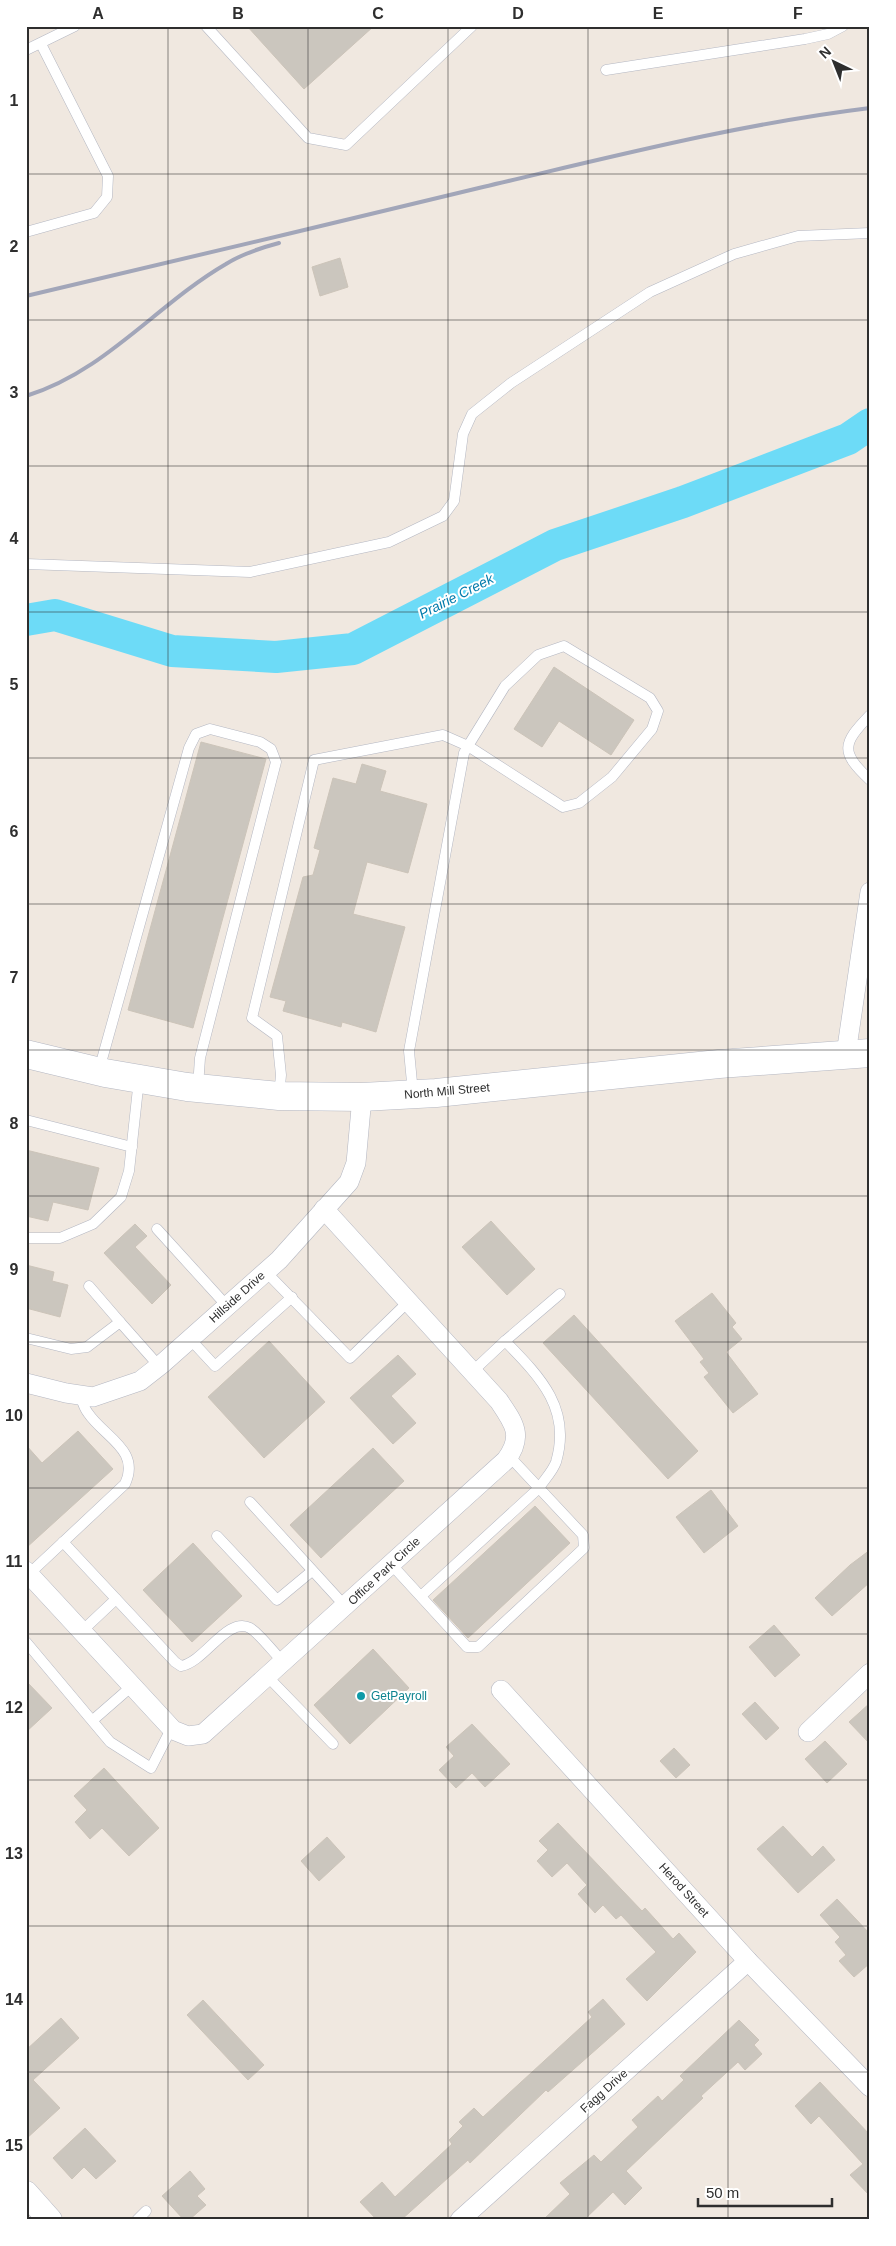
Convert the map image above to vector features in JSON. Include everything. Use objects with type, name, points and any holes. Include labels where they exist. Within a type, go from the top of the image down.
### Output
[{"type":"main road","name":"North Mill Street","points":[[26,1054],[99,1071],[198,1088],[279,1096],[362,1097],[413,1094],[719,1064],[858,1053]]},
{"type":"street","points":[[858,1053],[870,892]]},
{"type":"street","name":"Hillside Drive","points":[[26,1383],[93,1397],[140,1381],[159,1366],[266,1272],[349,1182],[356,1164],[362,1097]]},
{"type":"street","points":[[324,1210],[499,1402],[516,1427],[515,1448],[509,1456]]},
{"type":"street","name":"Office Park Circle","points":[[171,1729],[188,1736],[203,1734],[509,1456]]},
{"type":"street","points":[[28,1572],[171,1729]]},
{"type":"street","points":[[808,1732],[870,1673]]},
{"type":"street","name":"Herod Street","points":[[501,1690],[748,1962],[870,2087]]},
{"type":"street","name":"Fagg Drive","points":[[460,2220],[748,1962]]},
{"type":"street","points":[[26,2193],[50,2220]]},
{"type":"lane","points":[[26,50],[75,26]]},
{"type":"lane","points":[[206,26],[308,138],[346,145],[472,26]]},
{"type":"lane","points":[[606,70],[806,39],[828,34],[843,26]]},
{"type":"lane","points":[[26,232],[94,213],[107,197],[108,176],[41,44]]},
{"type":"lane","points":[[26,564],[250,572],[389,542],[443,516],[454,501],[462,434],[472,414],[511,383],[650,292],[734,254],[798,236],[870,233]]},
{"type":"lane","points":[[279,1096],[281,1075],[277,1036],[252,1018],[314,760],[443,734],[468,746],[563,807],[579,803],[612,777],[652,729],[658,711],[650,698],[564,646],[538,655],[505,686],[468,746],[464,753],[409,1051],[413,1094]]},
{"type":"lane","points":[[870,715],[853,733],[849,742],[848,755],[851,762],[870,780]]},
{"type":"lane","points":[[99,1071],[189,748],[196,734],[210,729],[260,742],[271,749],[276,762],[200,1058],[198,1088]]},
{"type":"lane","points":[[26,1238],[60,1238],[93,1224],[121,1197],[129,1171],[139,1078]]},
{"type":"lane","points":[[26,1120],[132,1147]]},
{"type":"lane","points":[[157,1229],[227,1306]]},
{"type":"lane","points":[[266,1272],[350,1358],[408,1302]]},
{"type":"lane","points":[[89,1286],[159,1366]]},
{"type":"lane","points":[[472,1372],[560,1294]]},
{"type":"lane","points":[[190,1339],[215,1366],[292,1298]]},
{"type":"lane","points":[[26,1338],[71,1349],[87,1347],[120,1322]]},
{"type":"lane","points":[[421,1596],[539,1488],[556,1463],[561,1432],[553,1397],[531,1368],[505,1341]]},
{"type":"lane","points":[[28,1572],[125,1484],[131,1472],[127,1458],[112,1438],[88,1414],[80,1395]]},
{"type":"lane","points":[[391,1564],[466,1646],[478,1647],[584,1548],[583,1535],[509,1456]]},
{"type":"lane","points":[[250,1502],[345,1606]]},
{"type":"lane","points":[[217,1536],[277,1600],[312,1571]]},
{"type":"lane","points":[[63,1542],[175,1662],[182,1666],[188,1665],[197,1659],[231,1628],[240,1626],[250,1628],[283,1662]]},
{"type":"lane","points":[[82,1631],[116,1598]]},
{"type":"lane","points":[[26,1642],[110,1742],[151,1768],[171,1729]]},
{"type":"lane","points":[[267,1676],[333,1744]]},
{"type":"lane","points":[[93,1720],[132,1686]]},
{"type":"lane","points":[[137,2220],[146,2211]]},
{"type":"building","points":[[247,26],[374,26],[304,89]]},
{"type":"building","points":[[340,258],[348,287],[320,296],[312,267]]},
{"type":"building","points":[[554,667],[634,720],[611,755],[559,721],[542,747],[514,729]]},
{"type":"building","points":[[201,742],[266,759],[193,1028],[128,1010]]},
{"type":"building","points":[[362,764],[386,771],[380,791],[427,804],[408,873],[367,862],[353,914],[405,927],[376,1032],[342,1022],[341,1027],[283,1011],[286,1001],[270,997],[303,877],[313,875],[320,850],[314,848],[333,778],[356,784]]},
{"type":"building","points":[[26,1150],[99,1168],[88,1210],[53,1202],[48,1221],[26,1216]]},
{"type":"building","points":[[491,1221],[535,1269],[507,1295],[462,1247]]},
{"type":"building","points":[[135,1224],[147,1236],[135,1247],[171,1285],[152,1304],[104,1253]]},
{"type":"building","points":[[26,1265],[54,1272],[52,1281],[68,1285],[60,1317],[26,1308]]},
{"type":"building","points":[[712,1293],[736,1323],[732,1327],[742,1339],[726,1352],[758,1394],[733,1413],[704,1377],[709,1373],[700,1362],[704,1359],[675,1321]]},
{"type":"building","points":[[574,1315],[698,1451],[668,1479],[543,1343]]},
{"type":"building","points":[[269,1341],[325,1402],[264,1458],[208,1397]]},
{"type":"building","points":[[398,1355],[416,1374],[391,1396],[416,1423],[393,1444],[350,1398]]},
{"type":"building","points":[[78,1431],[113,1469],[26,1548],[26,1445],[42,1463]]},
{"type":"building","points":[[373,1448],[404,1481],[321,1558],[290,1525]]},
{"type":"building","points":[[711,1490],[738,1526],[704,1553],[676,1517]]},
{"type":"building","points":[[535,1506],[570,1543],[468,1638],[433,1600]]},
{"type":"building","points":[[193,1543],[242,1596],[192,1642],[143,1590]]},
{"type":"building","points":[[870,1550],[870,1582],[832,1616],[815,1598],[850,1565]]},
{"type":"building","points":[[774,1625],[800,1655],[775,1677],[749,1647]]},
{"type":"building","name":"GetPayroll","points":[[373,1649],[409,1688],[350,1744],[314,1705]]},
{"type":"building","points":[[26,1681],[52,1708],[26,1732]]},
{"type":"building","points":[[755,1702],[779,1728],[766,1740],[742,1714]]},
{"type":"building","points":[[870,1703],[870,1744],[849,1722]]},
{"type":"building","points":[[472,1724],[510,1764],[485,1787],[472,1773],[456,1788],[439,1770],[454,1756],[446,1747]]},
{"type":"building","points":[[825,1741],[847,1764],[827,1783],[805,1759]]},
{"type":"building","points":[[674,1748],[690,1765],[676,1778],[660,1761]]},
{"type":"building","points":[[104,1768],[159,1828],[129,1856],[102,1828],[90,1839],[75,1822],[87,1810],[74,1796]]},
{"type":"building","points":[[558,1823],[642,1911],[645,1908],[673,1939],[679,1933],[696,1952],[647,2001],[626,1979],[656,1952],[621,1915],[616,1919],[603,1905],[595,1913],[578,1894],[587,1885],[567,1863],[552,1877],[537,1861],[548,1850],[539,1841]]},
{"type":"building","points":[[783,1826],[812,1857],[823,1846],[835,1860],[798,1893],[757,1849]]},
{"type":"building","points":[[327,1837],[345,1857],[319,1881],[301,1861]]},
{"type":"building","points":[[837,1899],[870,1934],[870,1963],[854,1977],[839,1961],[846,1955],[835,1942],[840,1937],[820,1915]]},
{"type":"building","points":[[603,1999],[625,2024],[548,2092],[546,2090],[470,2163],[468,2160],[401,2220],[377,2220],[360,2202],[382,2182],[395,2197],[452,2144],[449,2140],[463,2126],[459,2122],[474,2108],[483,2117],[592,2017],[588,2012]]},
{"type":"building","points":[[203,2000],[264,2065],[248,2080],[187,2015]]},
{"type":"building","points":[[61,2018],[79,2038],[33,2080],[60,2108],[26,2139],[26,2050]]},
{"type":"building","points":[[739,2020],[759,2040],[754,2045],[762,2054],[745,2070],[738,2062],[626,2171],[642,2188],[625,2205],[613,2192],[584,2220],[543,2220],[570,2194],[560,2183],[594,2155],[601,2162],[638,2127],[632,2120],[658,2096],[662,2101],[684,2080],[680,2076]]},
{"type":"building","points":[[820,2082],[870,2135],[870,2196],[850,2175],[863,2164],[819,2116],[811,2124],[795,2106]]},
{"type":"building","points":[[85,2128],[116,2161],[96,2179],[84,2167],[72,2179],[53,2158]]},
{"type":"building","points":[[190,2171],[205,2189],[197,2196],[206,2205],[189,2220],[184,2220],[162,2196]]},
{"type":"waterway","name":"Prairie Creek","points":[[26,620],[55,615],[172,651],[276,657],[353,649],[555,545],[683,502],[848,439],[870,424]]},
{"type":"railway","points":[[26,296],[675,142],[772,123],[870,108]]},
{"type":"railway","points":[[26,396],[54,385],[81,371],[130,336],[201,280],[226,264],[238,257],[279,243]]},
{"type":"place","name":"GetPayroll","points":[[361,1696]]}]
